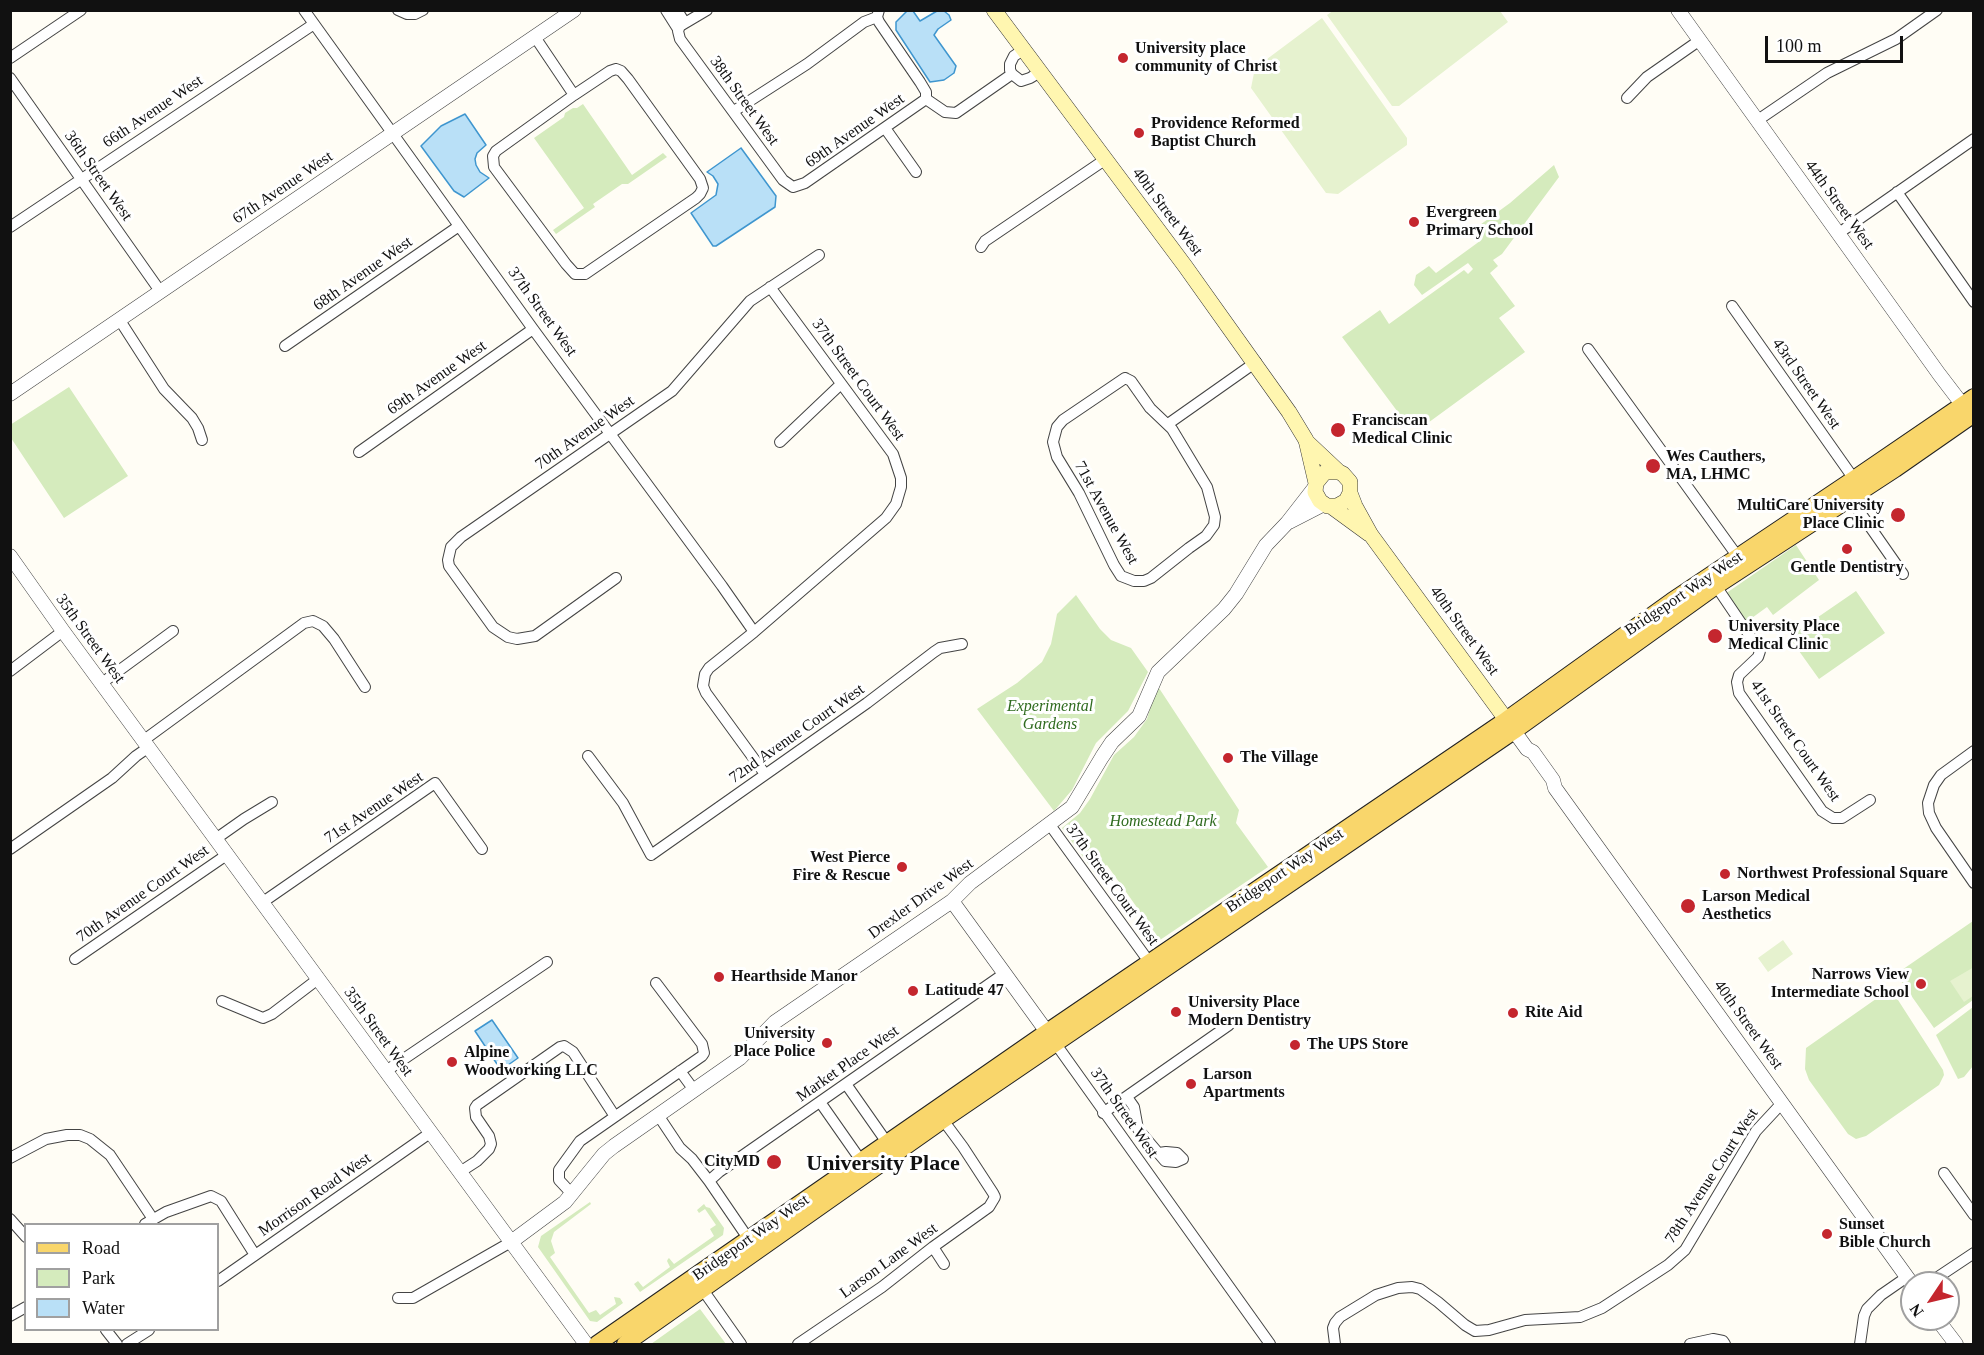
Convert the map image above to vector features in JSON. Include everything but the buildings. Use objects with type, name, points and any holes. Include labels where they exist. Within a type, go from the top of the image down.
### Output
[{"type":"main road","name":"40th Street West","points":[[994,10],[1256,362],[1306,440],[1339,472]]},
{"type":"main road","name":"Bridgeport Way West","points":[[597,1344],[943,1120],[1150,963],[1510,725],[1655,613],[1854,479],[1971,410]]},
{"type":"main road","name":"Bridgeport Way West","points":[[625,1344],[703,1290],[753,1245],[862,1162],[1052,1038],[1510,725],[1850,498],[1971,410]]},
{"type":"main road","name":"40th Street West","points":[[1306,440],[1315,485]]},
{"type":"main road","points":[[1325,472],[1339,472],[1350,482],[1350,493],[1342,504],[1328,505],[1317,497],[1315,485],[1325,472]]},
{"type":"main road","name":"40th Street West","points":[[1350,493],[1371,535],[1510,725]]},
{"type":"main road","name":"40th Street West","points":[[1328,505],[1371,535]]},
{"type":"street","points":[[10,58],[81,10]]},
{"type":"street","name":"37th Street West","points":[[304,10],[754,632]]},
{"type":"street","points":[[398,10],[407,14],[415,14],[423,10]]},
{"type":"street","name":"67th Avenue West","points":[[10,394],[574,10]]},
{"type":"street","name":"38th Street West","points":[[666,10],[682,26]]},
{"type":"street","name":"38th Street West","points":[[677,10],[682,26],[680,39],[783,180],[793,187]]},
{"type":"street","points":[[682,26],[707,10]]},
{"type":"street","points":[[1758,120],[1827,73],[1896,39],[1937,10]]},
{"type":"street","name":"44th Street West","points":[[1681,11],[1939,374],[1971,410]]},
{"type":"street","points":[[734,111],[807,64],[878,14],[926,95],[945,112],[956,113],[1012,74]]},
{"type":"street","name":"66th Avenue West","points":[[10,227],[314,24]]},
{"type":"street","points":[[536,37],[574,95]]},
{"type":"street","points":[[1627,98],[1647,77],[1700,40]]},
{"type":"street","points":[[1023,50],[1014,56],[1010,64],[1012,74],[1021,81],[1040,72]]},
{"type":"street","points":[[616,69],[621,71],[703,186],[696,198],[585,274],[571,271],[494,167],[492,161],[496,151],[574,95],[610,71],[616,69]]},
{"type":"street","name":"36th Street West","points":[[10,78],[159,291]]},
{"type":"street","name":"69th Avenue West","points":[[793,187],[805,183],[885,128],[926,95]]},
{"type":"street","points":[[885,128],[916,172]]},
{"type":"street","points":[[1839,233],[1974,139]]},
{"type":"street","points":[[981,248],[985,241],[1106,159]]},
{"type":"street","points":[[1897,192],[1974,302]]},
{"type":"street","name":"68th Avenue West","points":[[285,346],[459,226]]},
{"type":"street","name":"70th Avenue West","points":[[616,578],[535,636],[517,639],[508,637],[494,627],[449,566],[448,560],[452,547],[461,537],[672,391],[741,310],[770,287],[819,255]]},
{"type":"street","name":"37th Street Court West","points":[[754,632],[886,518],[899,497],[901,478],[897,461],[800,325],[770,287]]},
{"type":"street","name":"43rd Street West","points":[[1732,306],[1854,479]]},
{"type":"street","points":[[119,319],[164,389],[192,418],[202,440]]},
{"type":"street","name":"69th Avenue West","points":[[359,452],[533,329]]},
{"type":"street","points":[[1588,349],[1738,557]]},
{"type":"street","points":[[1168,424],[1256,362]]},
{"type":"street","name":"71st Avenue West","points":[[1125,378],[1131,381],[1150,408],[1168,424],[1207,487],[1215,517],[1214,525],[1206,537],[1151,578],[1134,581],[1121,576],[1107,554],[1079,493],[1057,457],[1053,442],[1054,434],[1063,420],[1125,378]]},
{"type":"street","points":[[780,442],[841,384]]},
{"type":"street","name":"Drexler Drive West","points":[[511,1242],[554,1211],[572,1194],[604,1154],[740,1058],[775,1022],[952,901],[970,883],[1072,807],[1113,742],[1139,716],[1158,672],[1224,609],[1266,545],[1287,523],[1315,485]]},
{"type":"street","points":[[1850,498],[1903,574]]},
{"type":"street","name":"Drexler Drive West","points":[[1287,523],[1328,505]]},
{"type":"street","name":"35th Street West","points":[[10,556],[586,1344]]},
{"type":"street","name":"41st Street Court West","points":[[1716,586],[1760,651],[1758,657],[1739,675],[1737,682],[1739,693],[1822,811],[1830,818],[1842,818],[1870,800]]},
{"type":"street","points":[[10,849],[112,778],[146,744],[304,623],[313,621],[323,626],[365,687]]},
{"type":"street","points":[[10,672],[63,631]]},
{"type":"street","points":[[102,683],[173,631]]},
{"type":"street","points":[[754,632],[709,668],[705,674],[704,686],[706,693],[765,774]]},
{"type":"street","name":"72nd Avenue Court West","points":[[588,756],[623,803],[651,855],[867,703],[934,652],[940,648],[962,644]]},
{"type":"street","name":"40th Street West","points":[[1510,725],[1527,749],[1533,752],[1553,780],[1555,788],[1903,1271]]},
{"type":"street","points":[[1974,751],[1941,775],[1934,785],[1928,803],[1929,813],[1936,828],[1974,883]]},
{"type":"street","name":"71st Avenue West","points":[[262,902],[435,783],[482,849]]},
{"type":"street","name":"70th Avenue Court West","points":[[217,838],[272,802]]},
{"type":"street","name":"37th Street Court West","points":[[1050,825],[1150,963]]},
{"type":"street","name":"70th Avenue Court West","points":[[75,959],[228,854]]},
{"type":"street","name":"37th Street West","points":[[952,901],[1270,1344]]},
{"type":"street","points":[[386,1071],[547,963]]},
{"type":"street","name":"Market Place West","points":[[709,1181],[1005,973]]},
{"type":"street","points":[[222,1001],[262,1018],[272,1014],[318,979]]},
{"type":"street","points":[[572,1194],[559,1180],[559,1170],[580,1141],[614,1115],[702,1056],[704,1048],[656,983]]},
{"type":"street","points":[[1103,1113],[1229,1025]]},
{"type":"street","points":[[460,1172],[477,1161],[491,1144],[489,1136],[474,1112],[477,1105],[564,1046],[580,1062],[614,1115]]},
{"type":"street","points":[[680,1071],[694,1090]]},
{"type":"street","points":[[846,1084],[888,1144]]},
{"type":"street","points":[[1127,1096],[1134,1107],[1138,1129],[1159,1153]]},
{"type":"street","points":[[820,1101],[862,1162]]},
{"type":"street","name":"78th Avenue Court West","points":[[1335,1344],[1333,1328],[1338,1318],[1376,1295],[1398,1288],[1420,1289],[1475,1331],[1489,1330],[1525,1320],[1580,1317],[1602,1308],[1668,1265],[1685,1250],[1752,1137],[1782,1103]]},
{"type":"street","points":[[658,1115],[680,1148],[709,1181],[753,1245]]},
{"type":"street","name":"Larson Lane West","points":[[798,1344],[882,1287],[989,1207],[995,1197],[943,1120]]},
{"type":"street","name":"Morrison Road West","points":[[219,1280],[430,1133]]},
{"type":"street","points":[[10,1158],[46,1139],[80,1135],[90,1139],[110,1155],[149,1222],[211,1196],[221,1201],[255,1255]]},
{"type":"street","points":[[1944,1173],[1974,1215]]},
{"type":"street","points":[[10,1219],[24,1235]]},
{"type":"street","points":[[398,1298],[413,1298],[511,1242]]},
{"type":"street","points":[[933,1247],[944,1264]]},
{"type":"street","points":[[1947,1271],[1974,1253]]},
{"type":"street","points":[[1860,1344],[1867,1309],[1881,1295],[1900,1285]]},
{"type":"street","points":[[703,1290],[741,1344]]},
{"type":"street","points":[[10,1316],[24,1308]]},
{"type":"street","points":[[107,1331],[117,1344]]},
{"type":"street","points":[[127,1344],[146,1331]]},
{"type":"street","points":[[1946,1331],[1956,1344]]},
{"type":"street","points":[[1690,1344],[1713,1339],[1723,1341],[1725,1344]]},
{"type":"green space","points":[[1334,10],[1500,11],[1508,22],[1399,106],[1392,106],[1327,15]]},
{"type":"green space","points":[[1322,18],[1407,138],[1407,145],[1338,194],[1326,193],[1251,88],[1255,68]]},
{"type":"green space","points":[[583,104],[632,175],[663,153],[667,157],[628,184],[622,184],[593,204],[595,207],[556,234],[553,230],[584,208],[534,138],[564,117],[565,113]]},
{"type":"green space","points":[[1554,165],[1559,177],[1502,254],[1493,260],[1498,266],[1490,273],[1515,306],[1499,318],[1525,352],[1421,428],[1406,423],[1342,337],[1380,310],[1389,324],[1464,270],[1468,274],[1473,269],[1468,263],[1422,295],[1414,285],[1416,275],[1429,266],[1436,273],[1480,241],[1473,230],[1510,203]]},
{"type":"green space","points":[[69,387],[128,476],[64,518],[11,438],[10,425]]},
{"type":"green space","points":[[1796,545],[1819,580],[1773,615],[1767,607],[1745,623],[1725,594]]},
{"type":"green space","points":[[1856,591],[1885,633],[1819,679],[1789,637]]},
{"type":"green space","name":"Homestead Park","points":[[1076,595],[1100,629],[1111,640],[1131,648],[1148,672],[1128,711],[1096,743],[1072,790],[1054,811],[977,709],[1017,683],[1042,662],[1051,644],[1057,614]]},
{"type":"green space","name":"Homestead Park","points":[[1157,685],[1239,810],[1236,823],[1268,867],[1160,940],[1107,865],[1094,872],[1062,828],[1080,813],[1114,755],[1134,737],[1147,719]]},
{"type":"green space","points":[[1973,921],[1973,1000],[1934,1028],[1896,974]]},
{"type":"green space","points":[[1783,940],[1793,954],[1768,972],[1758,958]]},
{"type":"green space","points":[[1974,967],[1973,996],[1964,1002],[1950,981]]},
{"type":"green space","points":[[1883,994],[1898,1000],[1944,1075],[1939,1085],[1866,1136],[1856,1139],[1848,1134],[1809,1080],[1805,1069],[1806,1048]]},
{"type":"green space","points":[[1973,1007],[1973,1066],[1964,1077],[1958,1079],[1936,1035]]},
{"type":"green space","points":[[590,1202],[591,1204],[554,1232],[551,1241],[555,1253],[550,1257],[589,1313],[596,1310],[600,1315],[616,1304],[614,1297],[620,1298],[623,1303],[597,1322],[590,1321],[538,1247],[541,1236]]},
{"type":"green space","points":[[704,1204],[710,1208],[724,1228],[723,1235],[640,1292],[634,1284],[638,1281],[643,1287],[670,1267],[667,1261],[669,1258],[674,1264],[714,1236],[710,1229],[716,1225],[705,1209],[699,1213],[697,1210]]},
{"type":"green space","points":[[700,1309],[726,1344],[651,1344]]},
{"type":"water","points":[[907,11],[913,11],[920,21],[937,11],[944,11],[949,15],[951,20],[938,29],[934,35],[956,66],[954,73],[944,80],[930,82],[896,30],[896,22]]},
{"type":"water","points":[[465,114],[486,145],[477,153],[475,159],[480,172],[489,178],[464,197],[454,191],[421,146],[441,126]]},
{"type":"water","points":[[741,148],[776,196],[775,207],[713,246],[691,213],[716,195],[718,184],[707,172]]},
{"type":"water","points":[[492,1020],[518,1058],[501,1070],[475,1031]]},
{"type":"place","name":"University place community of Christ","points":[[1123,58]]},
{"type":"place","name":"Providence Reformed Baptist Church","points":[[1139,133]]},
{"type":"place","name":"Evergreen Primary School","points":[[1414,222]]},
{"type":"place","name":"Franciscan Medical Clinic","points":[[1338,430]]},
{"type":"place","name":"Wes Cauthers, MA, LHMC","points":[[1653,466]]},
{"type":"place","name":"MultiCare University Place Clinic","points":[[1898,515]]},
{"type":"place","name":"Gentle Dentistry","points":[[1847,549]]},
{"type":"place","name":"University Place Medical Clinic","points":[[1715,636]]},
{"type":"place","name":"The Village","points":[[1228,758]]},
{"type":"place","name":"West Pierce Fire & Rescue","points":[[902,867]]},
{"type":"place","name":"Northwest Professional Square","points":[[1725,874]]},
{"type":"place","name":"Larson Medical Aesthetics","points":[[1688,906]]},
{"type":"place","name":"Hearthside Manor","points":[[719,977]]},
{"type":"place","name":"Narrows View Intermediate School","points":[[1921,984]]},
{"type":"place","name":"Latitude 47","points":[[913,991]]},
{"type":"place","name":"University Place Modern Dentistry","points":[[1176,1012]]},
{"type":"place","name":"Rite Aid","points":[[1513,1013]]},
{"type":"place","name":"University Place Police","points":[[827,1043]]},
{"type":"place","name":"The UPS Store","points":[[1295,1045]]},
{"type":"place","name":"Alpine Woodworking LLC","points":[[452,1062]]},
{"type":"place","name":"Larson Apartments","points":[[1191,1084]]},
{"type":"place","name":"CityMD","points":[[774,1162]]},
{"type":"place","name":"Sunset Bible Church","points":[[1827,1234]]},
{"type":"district","name":"University Place","points":[[883,1164]]},
{"type":"park label","name":"Experimental Gardens","points":[[1050,716]]}]
